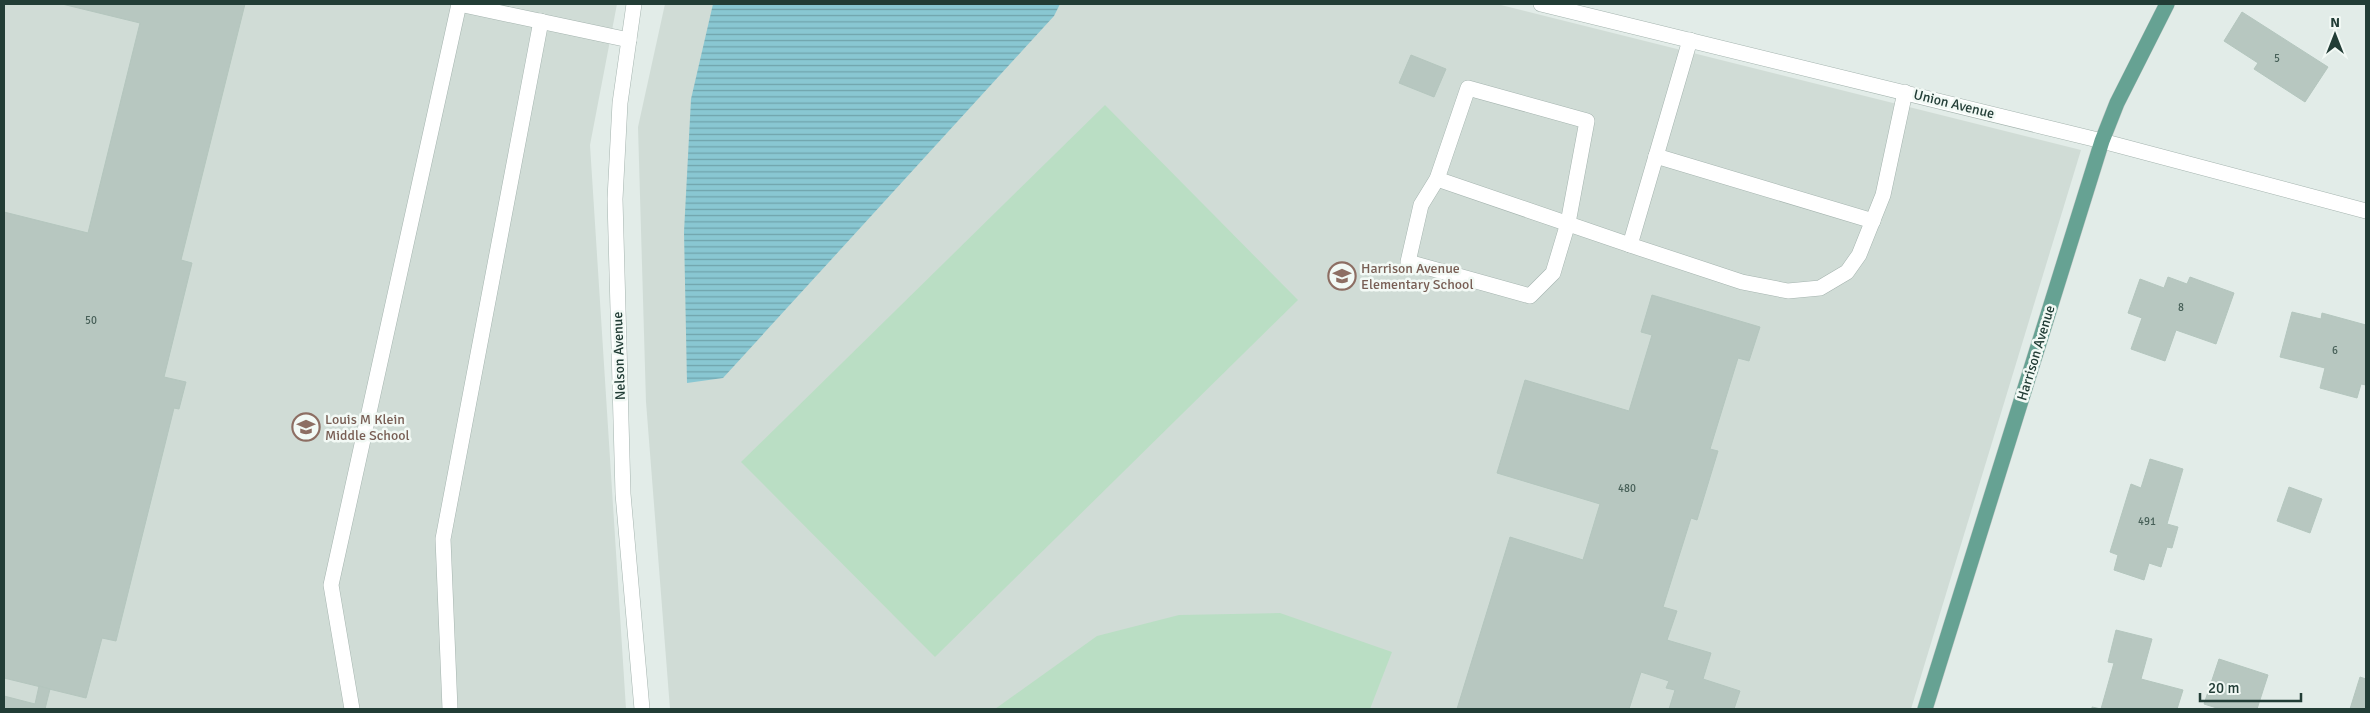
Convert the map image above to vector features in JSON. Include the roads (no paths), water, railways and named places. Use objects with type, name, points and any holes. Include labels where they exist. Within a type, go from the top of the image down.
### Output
[{"type":"main road","name":"Harrison Avenue","points":[[1926,709],[2102,140],[2117,103],[2167,4]]},
{"type":"street","points":[[352,709],[331,585],[459,4],[629,40]]},
{"type":"street","name":"Nelson Avenue","points":[[634,4],[620,103],[615,200],[623,494],[642,709]]},
{"type":"street","name":"Union Avenue","points":[[1541,4],[2102,140],[2366,211]]},
{"type":"street","points":[[450,709],[443,539],[541,21]]},
{"type":"street","points":[[1630,245],[1690,40]]},
{"type":"street","points":[[1468,88],[1587,121],[1568,223],[1553,273],[1530,296],[1408,262],[1421,205],[1437,179],[1468,88]]},
{"type":"street","points":[[1437,179],[1742,282],[1788,291],[1820,288],[1847,272],[1860,255],[1883,195],[1905,92]]},
{"type":"street","points":[[1656,156],[1873,221]]},
{"type":"water","points":[[713,4],[1060,4],[1054,16],[723,378],[687,383],[684,232],[691,99]]},
{"type":"place","name":"Harrison Avenue Elementary School","points":[[1342,276]]},
{"type":"place","name":"Louis M Klein Middle School","points":[[306,427]]}]
